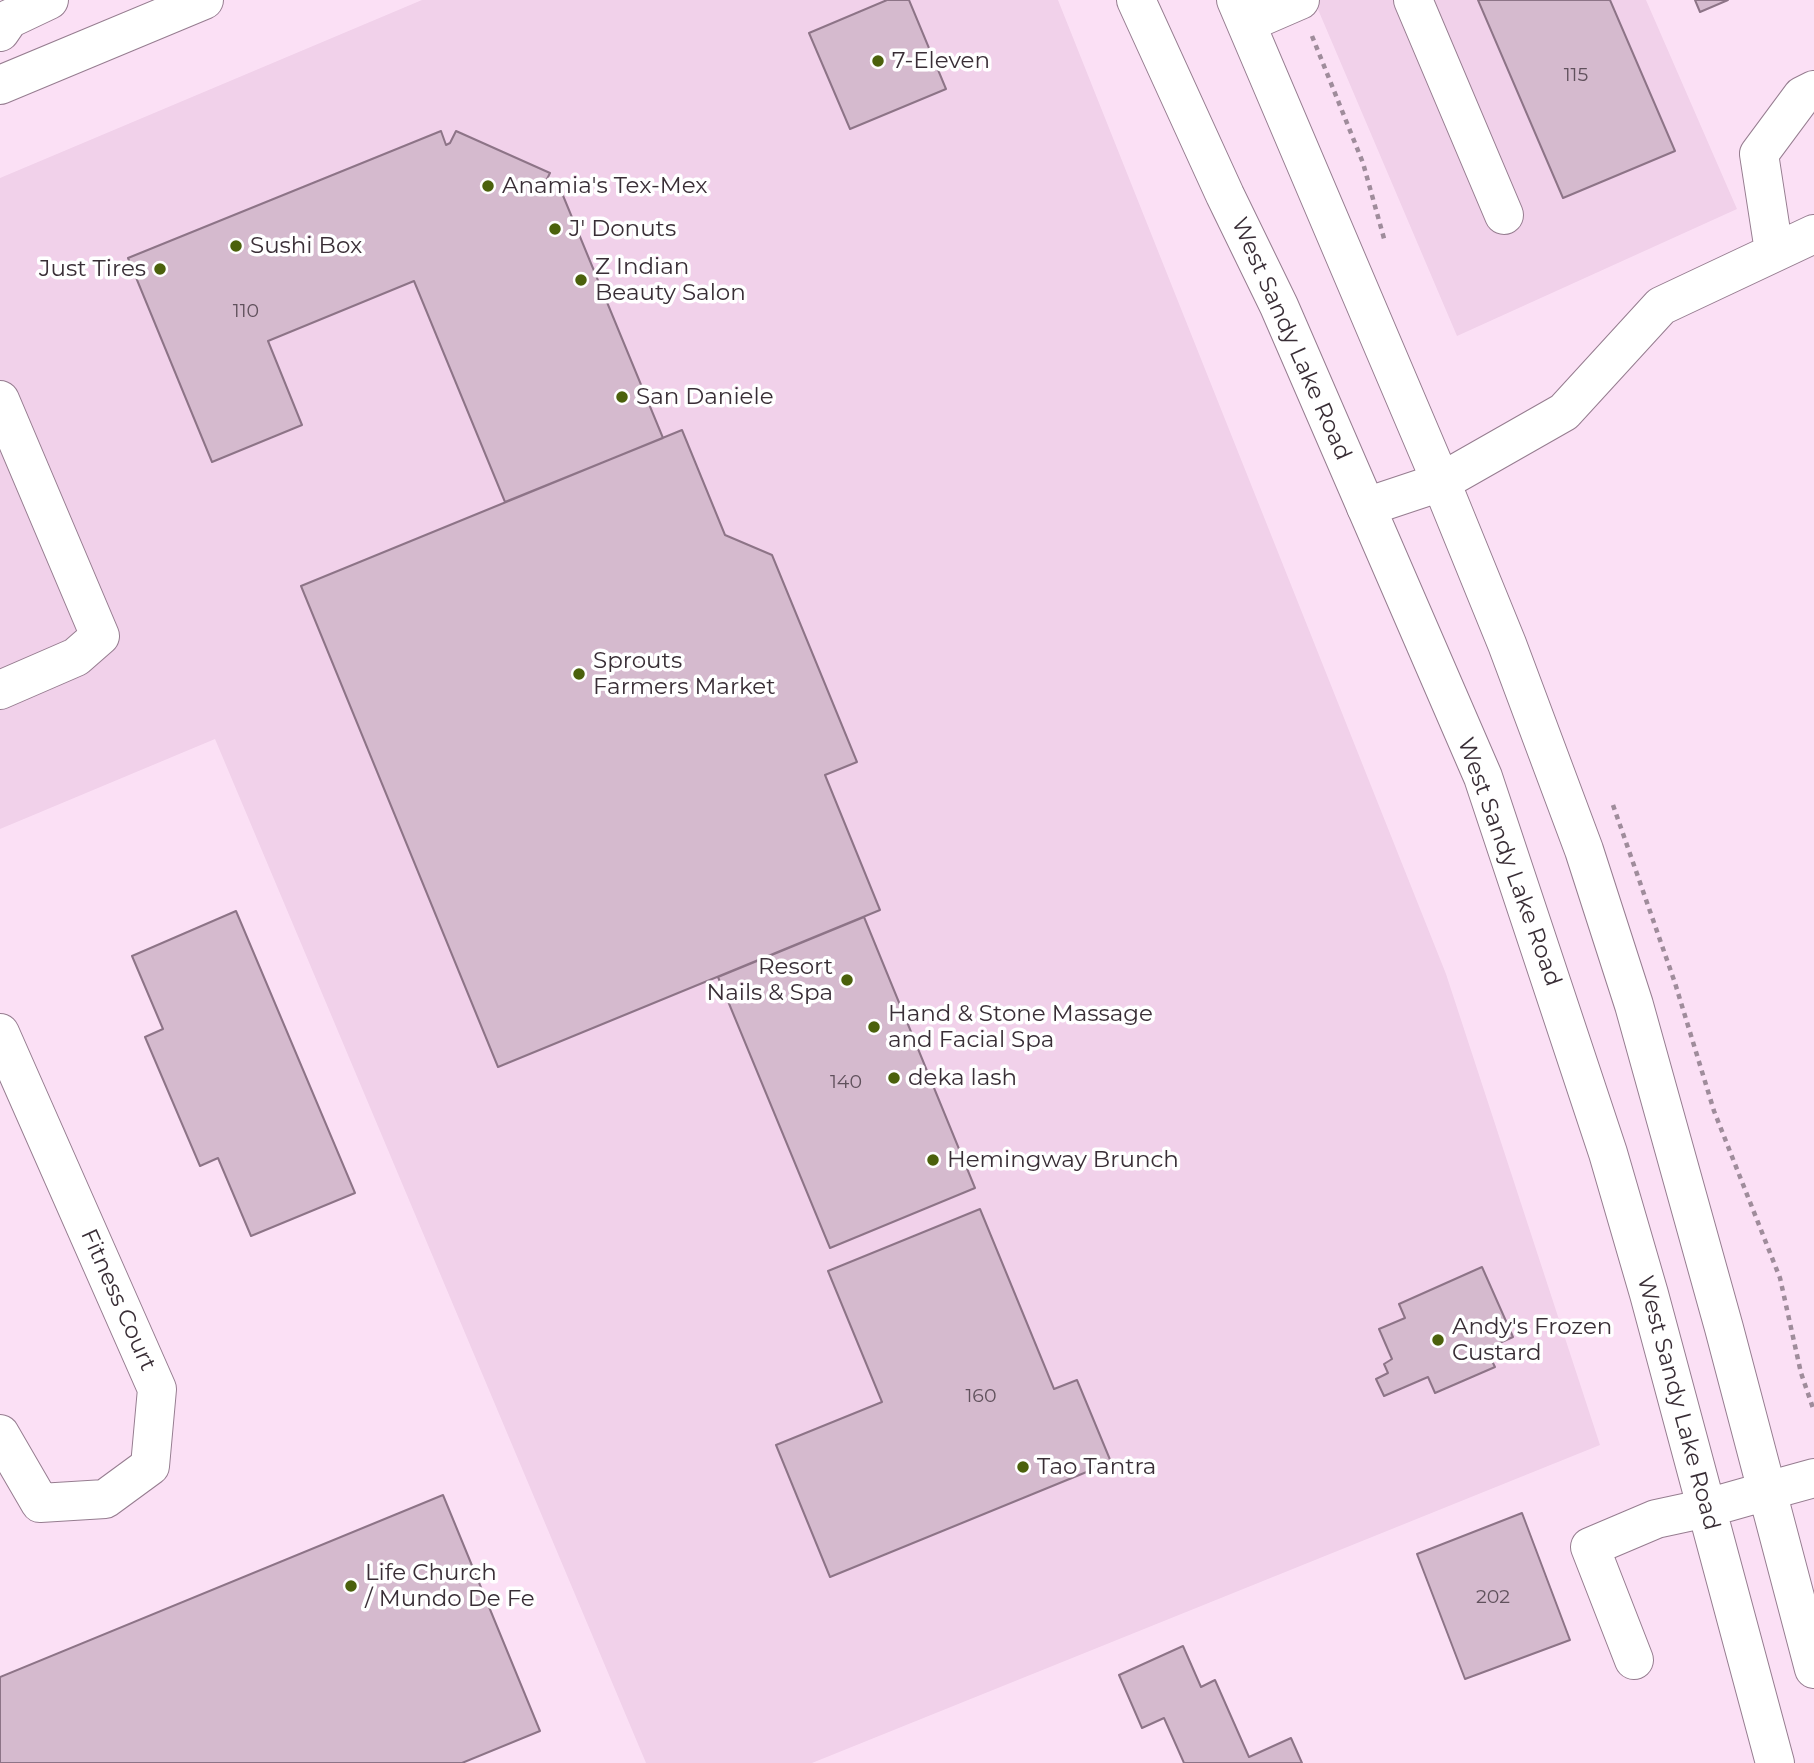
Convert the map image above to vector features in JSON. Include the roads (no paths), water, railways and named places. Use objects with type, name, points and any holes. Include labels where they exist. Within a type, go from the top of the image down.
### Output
[{"type":"main road","points":[[0,32],[9,19],[50,0]]},
{"type":"main road","points":[[0,85],[204,0]]},
{"type":"main road","name":"West Sandy Lake Road","points":[[1136,0],[1224,195],[1279,306],[1488,790],[1608,1153],[1650,1294],[1775,1763]]},
{"type":"main road","points":[[1300,0],[1241,12],[1441,482],[1507,644],[1588,863],[1634,1005],[1814,1669]]},
{"type":"main road","points":[[1413,0],[1504,215]]},
{"type":"main road","points":[[1774,251],[1759,155],[1802,96],[1814,90]]},
{"type":"main road","points":[[1366,507],[1441,482],[1564,412],[1661,306],[1814,234]]},
{"type":"main road","points":[[0,400],[100,636],[76,657],[0,690]]},
{"type":"main road","name":"Fitness Court","points":[[0,1033],[157,1389],[150,1466],[104,1499],[40,1503],[0,1434]]},
{"type":"main road","points":[[1634,1660],[1590,1547],[1656,1519],[1707,1508],[1814,1478]]},
{"type":"place","name":"7-Eleven","points":[[878,61]]},
{"type":"place","name":"Anamia's Tex-Mex","points":[[488,186]]},
{"type":"place","name":"J' Donuts","points":[[555,229]]},
{"type":"place","name":"Sushi Box","points":[[236,246]]},
{"type":"place","name":"Just Tires","points":[[160,269]]},
{"type":"place","name":"Z Indian Beauty Salon","points":[[581,280]]},
{"type":"place","name":"San Daniele","points":[[622,397]]},
{"type":"place","name":"Sprouts Farmers Market","points":[[579,674]]},
{"type":"place","name":"Resort Nails & Spa","points":[[847,980]]},
{"type":"place","name":"Hand & Stone Massage and Facial Spa","points":[[874,1027]]},
{"type":"place","name":"deka lash","points":[[894,1078]]},
{"type":"place","name":"Hemingway Brunch","points":[[933,1160]]},
{"type":"place","name":"Andy's Frozen Custard","points":[[1438,1340]]},
{"type":"place","name":"Tao Tantra","points":[[1023,1467]]},
{"type":"place","name":"Life Church / Mundo De Fe","points":[[351,1586]]}]
